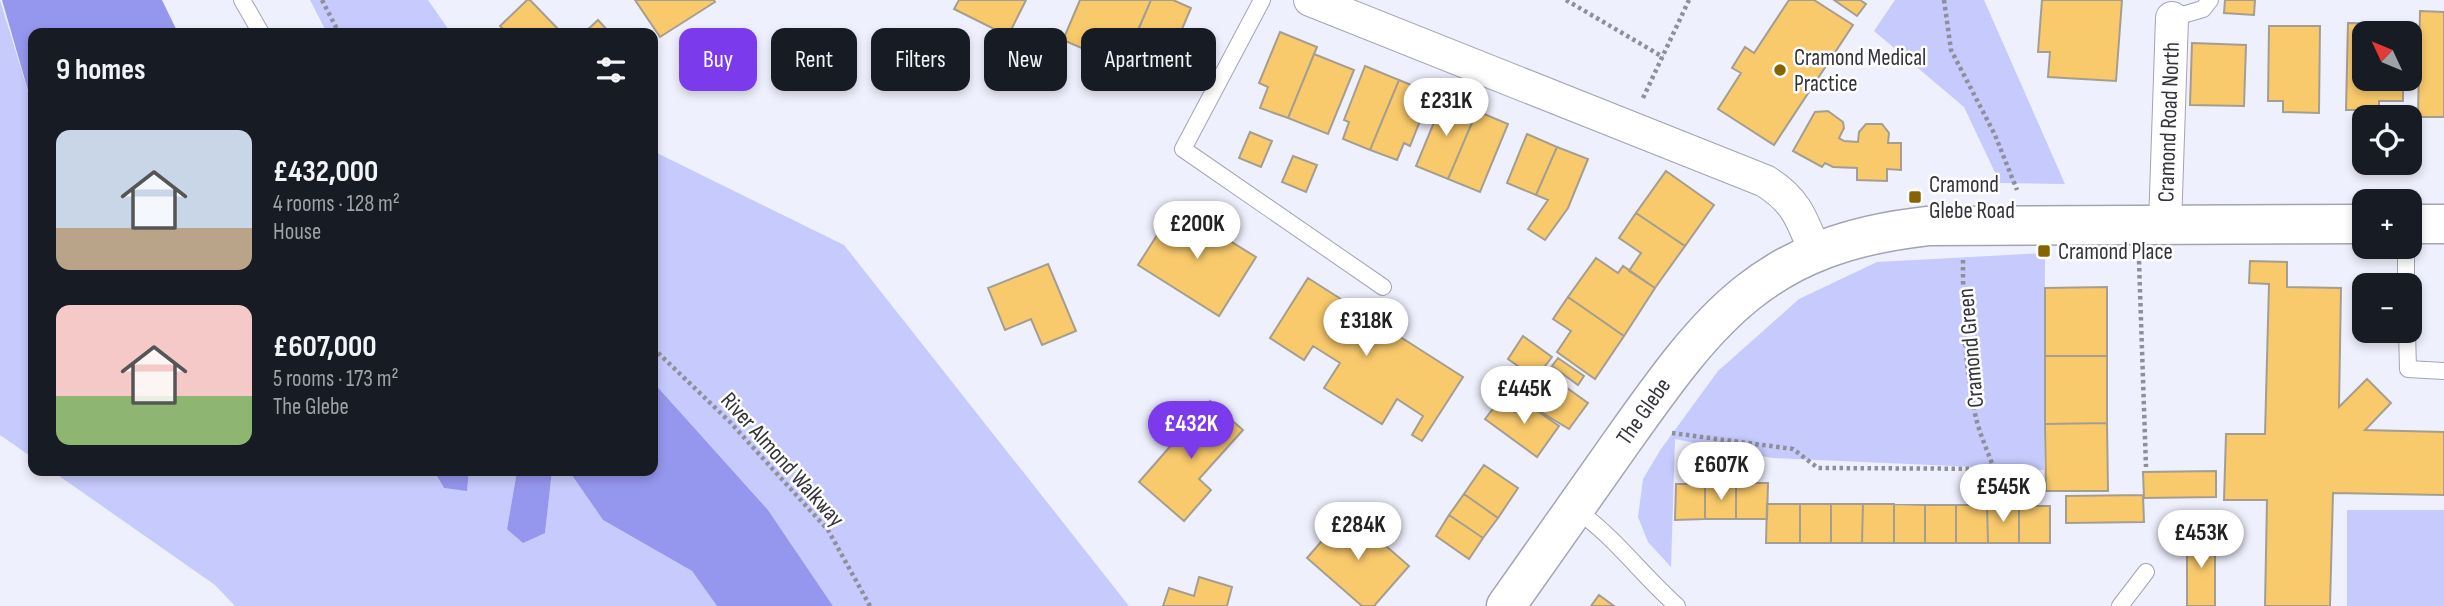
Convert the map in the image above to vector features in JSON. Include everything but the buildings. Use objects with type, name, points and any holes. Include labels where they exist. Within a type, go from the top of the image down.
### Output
[{"type":"street","points":[[1310,0],[1765,181],[1784,193],[1798,212],[1815,252]]},
{"type":"street","name":"Cramond Road North","points":[[2152,225],[2172,18]]},
{"type":"street","name":"Cramond Road North","points":[[1815,252],[1882,231],[1962,225],[2352,224]]},
{"type":"street","points":[[2422,224],[2444,224]]},
{"type":"street","name":"The Glebe","points":[[1506,606],[1678,362],[1716,318],[1760,282],[1815,252]]},
{"type":"lane","points":[[242,0],[258,28]]},
{"type":"lane","points":[[1262,0],[1183,149],[1383,287]]},
{"type":"lane","points":[[2172,18],[2203,9],[2210,0]]},
{"type":"lane","points":[[2407,343],[2408,369],[2444,371]]},
{"type":"lane","points":[[1575,509],[1595,522],[1643,576],[1677,606]]},
{"type":"lane","points":[[2120,606],[2146,572]]},
{"type":"path","points":[[322,0],[336,28]]},
{"type":"path","points":[[1566,0],[1662,57]]},
{"type":"path","points":[[1629,128],[1689,0]]},
{"type":"path","points":[[1944,0],[1951,50],[1995,135],[2030,224]]},
{"type":"path","name":"Cramond Green","points":[[1962,225],[1964,328],[1976,418],[1994,469]]},
{"type":"path","points":[[2146,467],[2152,225]]},
{"type":"path","name":"River Almond Walkway","points":[[658,353],[730,422],[828,530],[870,606]]},
{"type":"path","points":[[1642,414],[1668,432],[1793,449],[1818,468],[2020,469]]},
{"type":"shaded area","points":[[0,0],[28,92],[28,455],[0,435]]},
{"type":"shaded area","points":[[310,0],[428,0],[448,28],[324,28]]},
{"type":"shaded area","points":[[1895,0],[1984,0],[2065,184],[2000,183],[1964,107],[1874,31]]},
{"type":"shaded area","points":[[658,153],[844,245],[1129,606],[833,606],[768,510],[658,388]]},
{"type":"shaded area","points":[[2045,253],[2044,470],[1772,458],[1675,439],[1671,567],[1648,542],[1638,517],[1643,479],[1661,449],[1718,371],[1799,299],[1877,262]]},
{"type":"shaded area","points":[[59,476],[437,476],[444,488],[467,490],[468,476],[516,476],[507,529],[545,533],[551,476],[572,476],[603,520],[692,571],[717,606],[235,606],[215,585]]},
{"type":"shaded area","points":[[2347,510],[2444,510],[2444,606],[2347,606]]},
{"type":"water","points":[[2,0],[162,0],[176,28],[28,28],[28,91]]},
{"type":"water","points":[[658,388],[768,510],[833,606],[717,606],[692,571],[603,520],[572,476],[658,476]]},
{"type":"water","points":[[437,476],[468,476],[467,491],[444,488]]},
{"type":"water","points":[[516,476],[551,476],[545,533],[523,543],[507,529]]},
{"type":"place","name":"Cramond Medical Practice","points":[[1780,70]]},
{"type":"place","name":"Cramond Glebe Road","points":[[1915,197]]},
{"type":"place","name":"Cramond Place","points":[[2044,251]]}]
